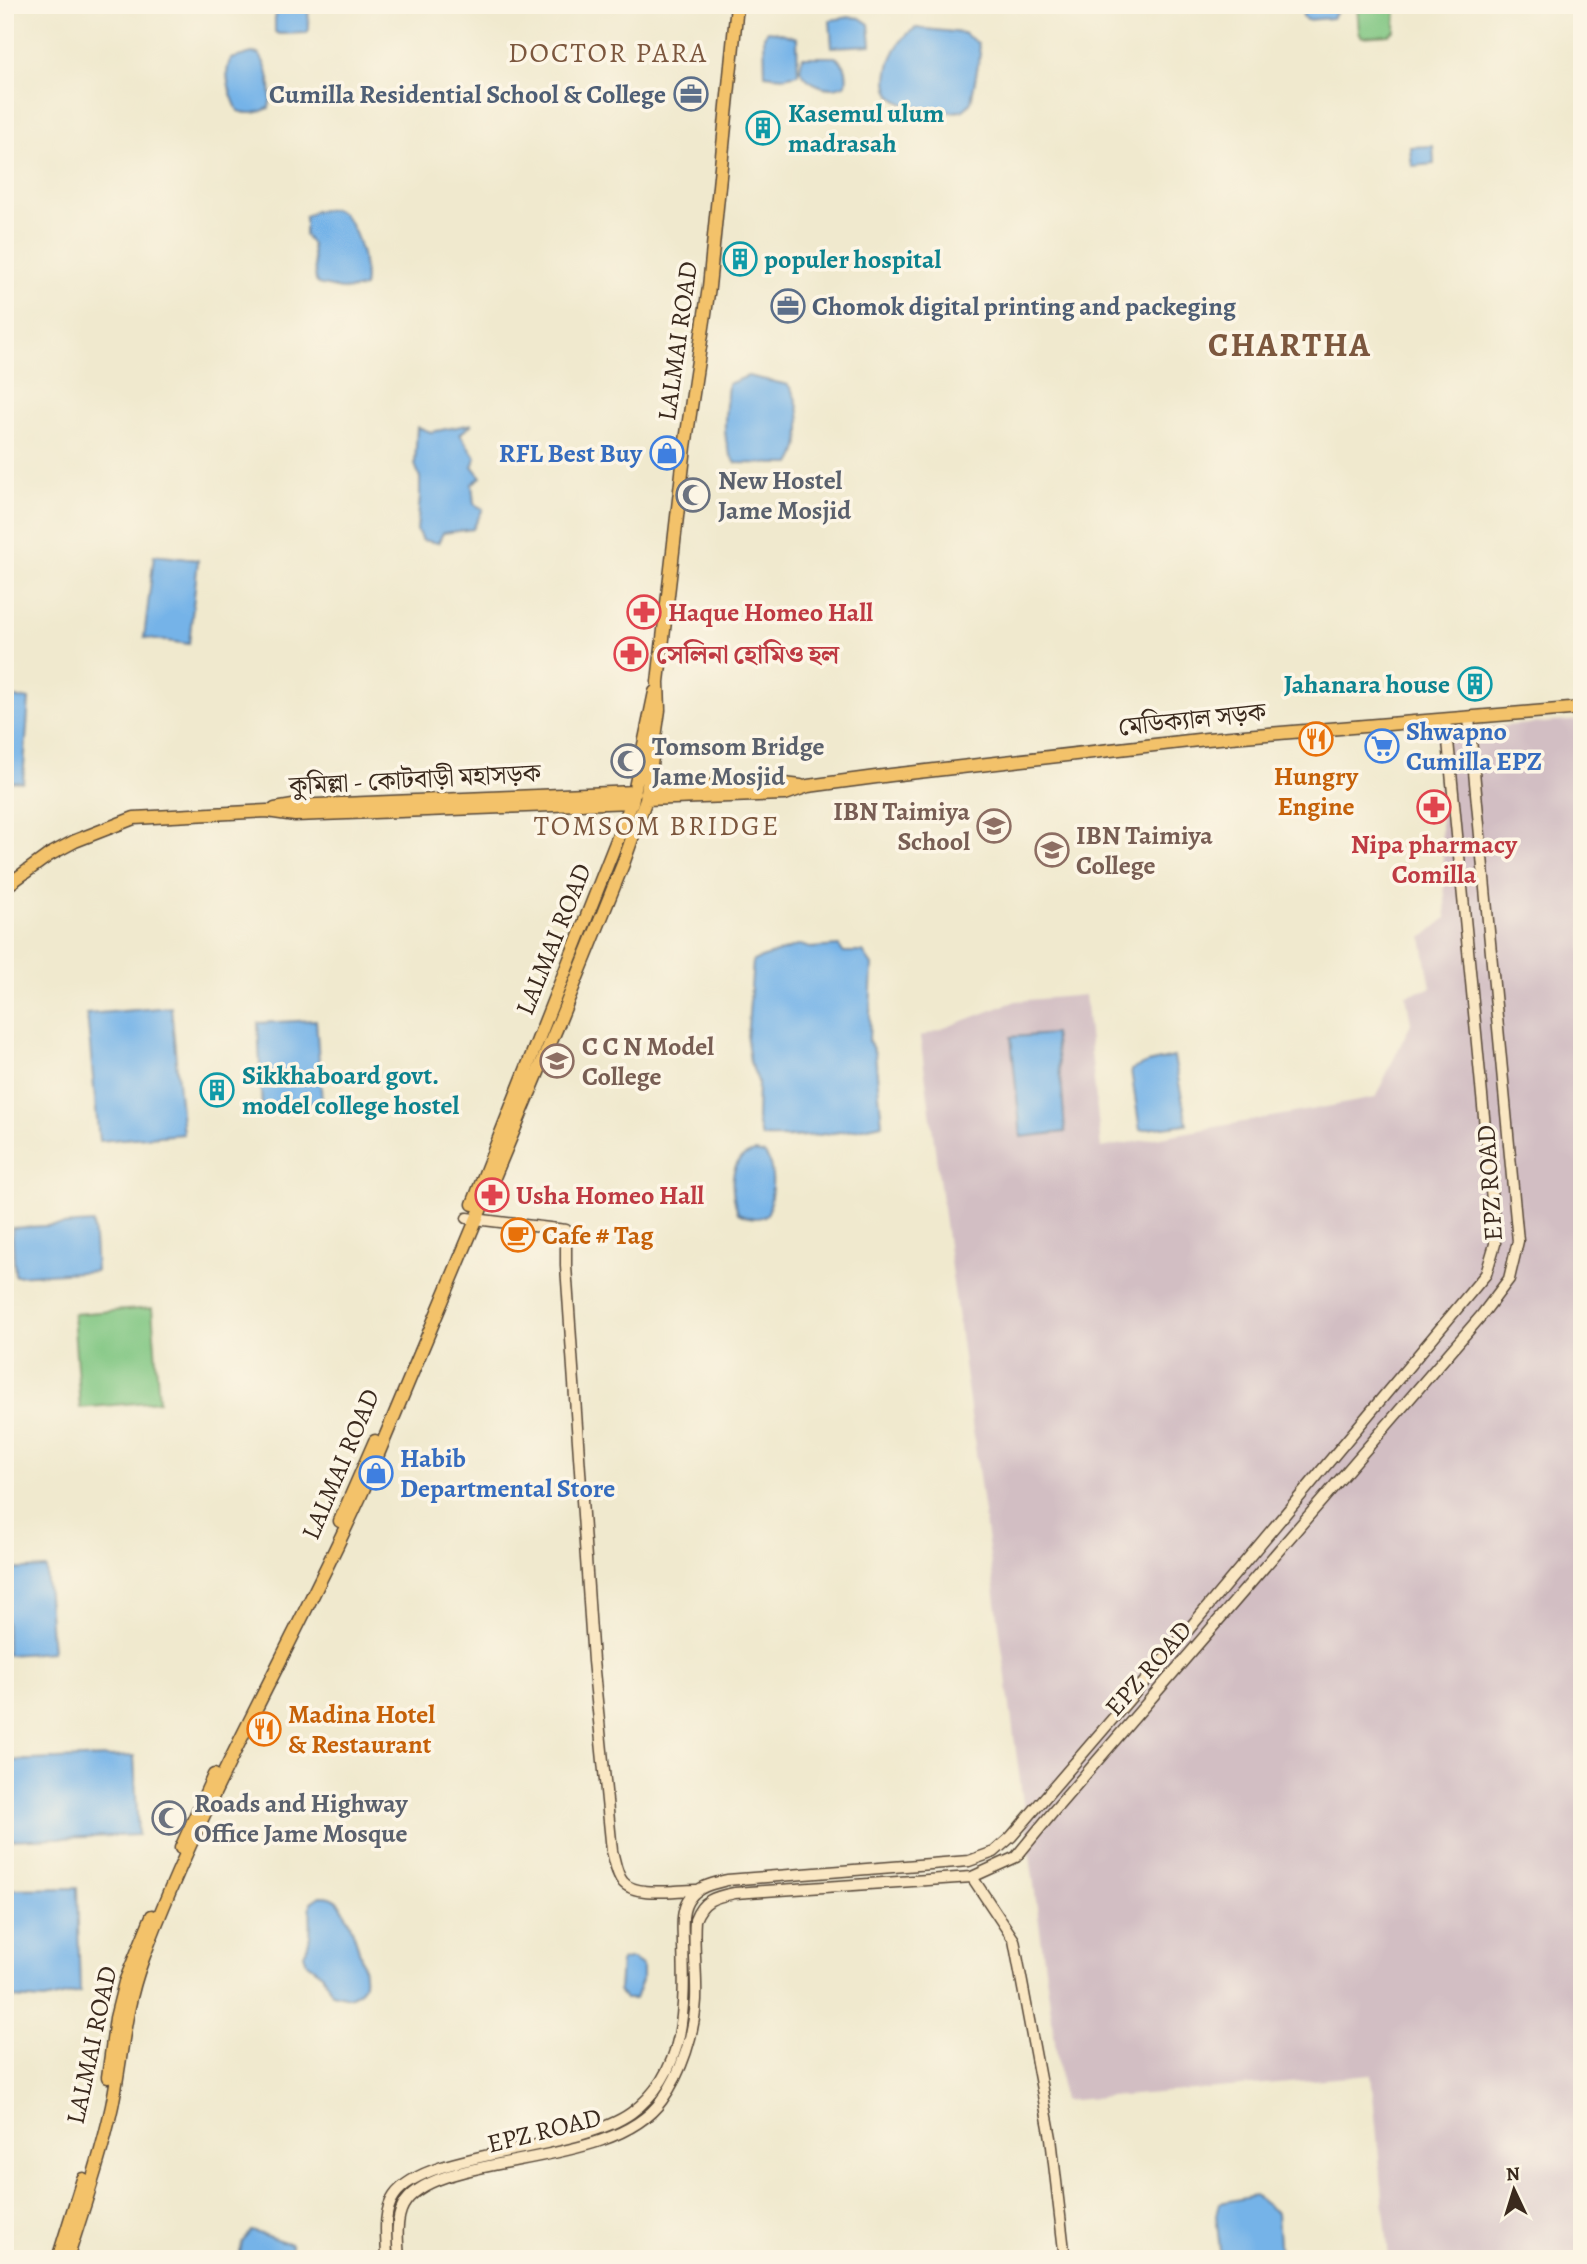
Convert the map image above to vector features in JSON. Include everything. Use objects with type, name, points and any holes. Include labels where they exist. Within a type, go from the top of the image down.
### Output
[{"type":"main road","name":"LALMAI ROAD","points":[[67,2259],[112,2106],[128,2000],[142,1960],[219,1784],[295,1623],[471,1219],[551,1025],[640,795],[650,707],[658,682],[685,447],[709,287],[737,5]]},
{"type":"main road","name":"মেডিক্যাল সড়ক","points":[[640,795],[715,791],[785,794],[808,786],[891,775],[1208,739],[1582,708]]},
{"type":"main road","name":"EPZ ROAD","points":[[399,2259],[399,2219],[402,2207],[411,2195],[451,2176],[579,2148],[617,2136],[651,2113],[671,2084],[689,2040],[696,2001],[695,1920],[699,1908],[713,1898],[735,1892],[971,1878],[1021,1852],[1480,1317],[1509,1279],[1518,1241],[1469,718]]},
{"type":"main road","name":"EPZ ROAD","points":[[387,2259],[386,2224],[390,2205],[403,2186],[438,2169],[586,2135],[608,2127],[648,2100],[674,2056],[682,2025],[685,1997],[683,1923],[689,1898],[699,1890],[727,1880],[969,1861],[994,1852],[1011,1837],[1486,1274],[1495,1244],[1494,1221],[1446,720]]},
{"type":"main road","name":"কুমিল্লা - কোটবাড়ী মহাসড়ক","points":[[5,887],[75,841],[134,818],[268,811],[295,815],[640,795]]},
{"type":"main road","points":[[471,1219],[566,1230],[586,1578],[612,1851],[617,1872],[624,1884],[635,1890],[699,1890]]},
{"type":"main road","name":"LALMAI ROAD","points":[[58,2259],[104,2104],[116,2018],[138,1947],[195,1814],[295,1623]]},
{"type":"main road","points":[[971,1878],[1014,1940],[1051,2138],[1065,2259]]},
{"type":"shaded area","points":[[1582,720],[1582,2259],[1389,2259],[1371,2075],[1063,2101],[920,1037],[1016,1001],[1085,995],[1101,1148],[1375,1098],[1411,1023],[1406,995],[1431,988],[1422,938],[1446,918],[1436,731]]},
{"type":"green space","points":[[1357,5],[1396,5],[1395,30],[1389,35],[1362,37],[1359,32]]},
{"type":"green space","points":[[152,1308],[159,1401],[80,1408],[73,1314]]},
{"type":"water","points":[[275,5],[308,5],[307,33],[275,32]]},
{"type":"water","points":[[1302,5],[1335,5],[1336,14],[1332,18],[1306,20]]},
{"type":"water","points":[[860,18],[869,24],[871,45],[832,47],[830,20]]},
{"type":"water","points":[[916,28],[963,33],[978,43],[980,54],[971,102],[964,109],[949,112],[917,108],[899,102],[891,94],[887,81],[890,62],[900,43]]},
{"type":"water","points":[[767,31],[797,38],[798,74],[784,77],[765,75],[764,36]]},
{"type":"water","points":[[252,53],[259,54],[265,66],[271,95],[269,108],[246,113],[238,111],[230,92],[227,71],[231,59]]},
{"type":"water","points":[[802,57],[835,57],[842,62],[845,69],[846,84],[833,88],[820,86],[809,80],[800,70]]},
{"type":"water","points":[[1433,146],[1434,164],[1412,166],[1410,147]]},
{"type":"water","points":[[333,209],[348,221],[359,242],[364,267],[364,287],[341,289],[318,284],[316,281],[312,245],[305,235],[305,217],[315,211]]},
{"type":"water","points":[[748,376],[788,385],[793,393],[799,413],[800,436],[791,464],[736,463],[731,455],[725,436],[728,384]]},
{"type":"water","points":[[472,424],[460,434],[476,458],[472,466],[481,477],[472,484],[474,504],[483,509],[473,529],[443,533],[438,543],[422,540],[417,530],[420,478],[415,464],[417,427],[431,432]]},
{"type":"water","points":[[154,555],[198,560],[189,644],[144,638]]},
{"type":"water","points":[[5,697],[29,699],[23,782],[5,781]]},
{"type":"water","points":[[800,945],[810,948],[839,946],[843,952],[863,952],[872,965],[869,1041],[875,1054],[882,1124],[822,1135],[761,1137],[757,1120],[758,1081],[750,1062],[747,1040],[753,961]]},
{"type":"water","points":[[171,1007],[183,1134],[99,1141],[87,1014]]},
{"type":"water","points":[[316,1020],[322,1102],[262,1109],[258,1023]]},
{"type":"water","points":[[1054,1034],[1065,1132],[1021,1137],[1011,1037]]},
{"type":"water","points":[[1174,1057],[1187,1124],[1140,1130],[1131,1070]]},
{"type":"water","points":[[755,1152],[765,1154],[771,1167],[769,1210],[760,1218],[738,1213],[733,1186],[733,1176],[739,1161]]},
{"type":"water","points":[[93,1223],[96,1271],[15,1276],[12,1228]]},
{"type":"water","points":[[46,1568],[52,1652],[7,1655],[5,1570]]},
{"type":"water","points":[[134,1756],[138,1835],[5,1840],[5,1761]]},
{"type":"water","points":[[77,1888],[80,1992],[44,2000],[12,1998],[5,1889]]},
{"type":"water","points":[[320,1896],[331,1897],[340,1904],[358,1946],[364,1981],[360,1991],[348,1997],[332,1993],[322,1974],[307,1963],[304,1954],[310,1935],[311,1902]]},
{"type":"water","points":[[628,1959],[642,1965],[642,1980],[635,1999],[625,1999],[619,1991],[621,1961]]},
{"type":"water","points":[[1255,2196],[1277,2213],[1280,2259],[1221,2259],[1216,2215],[1219,2203]]},
{"type":"water","points":[[252,2231],[291,2244],[292,2255],[285,2259],[239,2259],[242,2242]]},
{"type":"place","name":"Cumilla Residential School & College","points":[[691,94]]},
{"type":"place","name":"Kasemul ulum madrasah","points":[[763,128]]},
{"type":"place","name":"populer hospital","points":[[740,259]]},
{"type":"place","name":"Chomok digital printing and packeging","points":[[788,306]]},
{"type":"place","name":"RFL Best Buy","points":[[667,453]]},
{"type":"place","name":"New Hostel Jame Mosjid","points":[[693,495]]},
{"type":"place","name":"Haque Homeo Hall","points":[[644,612]]},
{"type":"place","name":"সেলিনা হোমিও হল","points":[[631,654]]},
{"type":"place","name":"Jahanara house","points":[[1475,684]]},
{"type":"place","name":"Hungry Engine","points":[[1316,739]]},
{"type":"place","name":"Shwapno Cumilla EPZ","points":[[1382,746]]},
{"type":"place","name":"Tomsom Bridge Jame Mosjid","points":[[628,761]]},
{"type":"place","name":"Nipa pharmacy Comilla","points":[[1434,807]]},
{"type":"place","name":"IBN Taimiya School","points":[[994,826]]},
{"type":"place","name":"IBN Taimiya College","points":[[1052,850]]},
{"type":"place","name":"C C N Model College","points":[[557,1061]]},
{"type":"place","name":"Sikkhaboard govt. model college hostel","points":[[217,1090]]},
{"type":"place","name":"Usha Homeo Hall","points":[[492,1195]]},
{"type":"place","name":"Cafe # Tag","points":[[518,1235]]},
{"type":"place","name":"Habib Departmental Store","points":[[376,1473]]},
{"type":"place","name":"Madina Hotel & Restaurant","points":[[264,1729]]},
{"type":"place","name":"Roads and Highway Office Jame Mosque","points":[[169,1818]]},
{"type":"district","name":"DOCTOR PARA","points":[[608,52]]},
{"type":"district","name":"CHARTHA","points":[[1290,344]]},
{"type":"district","name":"TOMSOM BRIDGE","points":[[657,825]]}]
